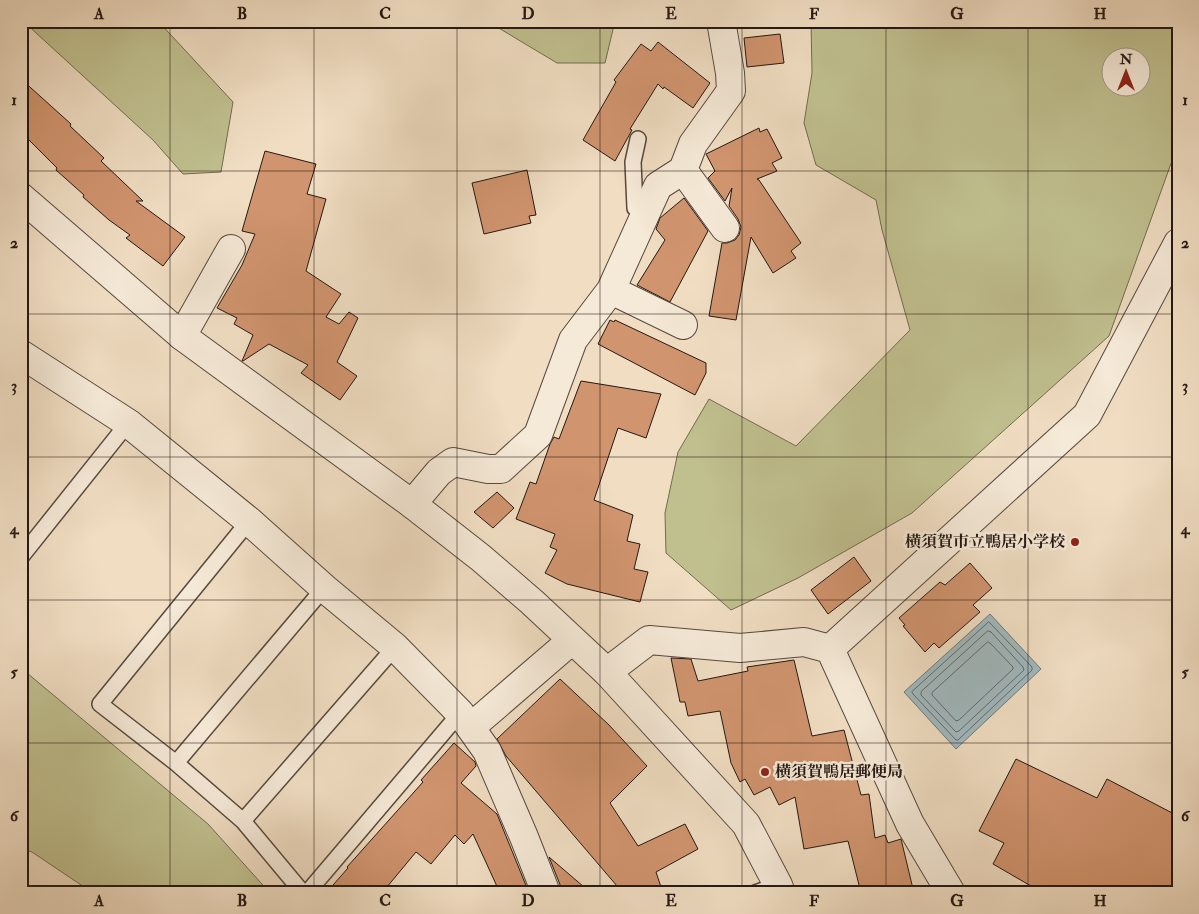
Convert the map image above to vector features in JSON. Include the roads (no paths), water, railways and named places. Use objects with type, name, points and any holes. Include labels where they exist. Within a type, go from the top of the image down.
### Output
[{"type":"street","points":[[412,504],[439,472],[453,462],[488,469],[501,469],[538,435],[573,340],[612,290],[658,186],[683,170],[693,144],[731,91],[730,73],[721,21]]},
{"type":"street","points":[[683,170],[726,228]]},
{"type":"street","points":[[21,197],[182,336],[412,504],[481,558],[532,602],[607,672],[746,824],[771,890]]},
{"type":"street","points":[[830,649],[1087,415],[1178,243]]},
{"type":"street","points":[[182,336],[231,249]]},
{"type":"street","points":[[612,290],[682,324]]},
{"type":"street","points":[[21,354],[128,422],[249,520],[324,588],[395,646],[465,720],[487,751],[546,893]]},
{"type":"street","points":[[465,720],[572,640]]},
{"type":"street","points":[[607,672],[649,640],[740,648],[804,642],[830,649]]},
{"type":"street","points":[[830,649],[910,824],[951,893]]},
{"type":"lane","points":[[638,139],[633,162],[635,208],[646,215]]},
{"type":"lane","points":[[21,557],[128,422]]},
{"type":"lane","points":[[249,520],[100,704],[176,763],[243,821],[305,893],[465,720]]},
{"type":"lane","points":[[176,763],[324,588]]},
{"type":"lane","points":[[243,821],[395,646]]},
{"type":"water","points":[[990,614],[1041,669],[956,749],[904,692]]},
{"type":"place","name":"横須賀市立鴨居小学校","points":[[1075,542]]},
{"type":"place","name":"横須賀鴨居郵便局","points":[[765,772]]}]
